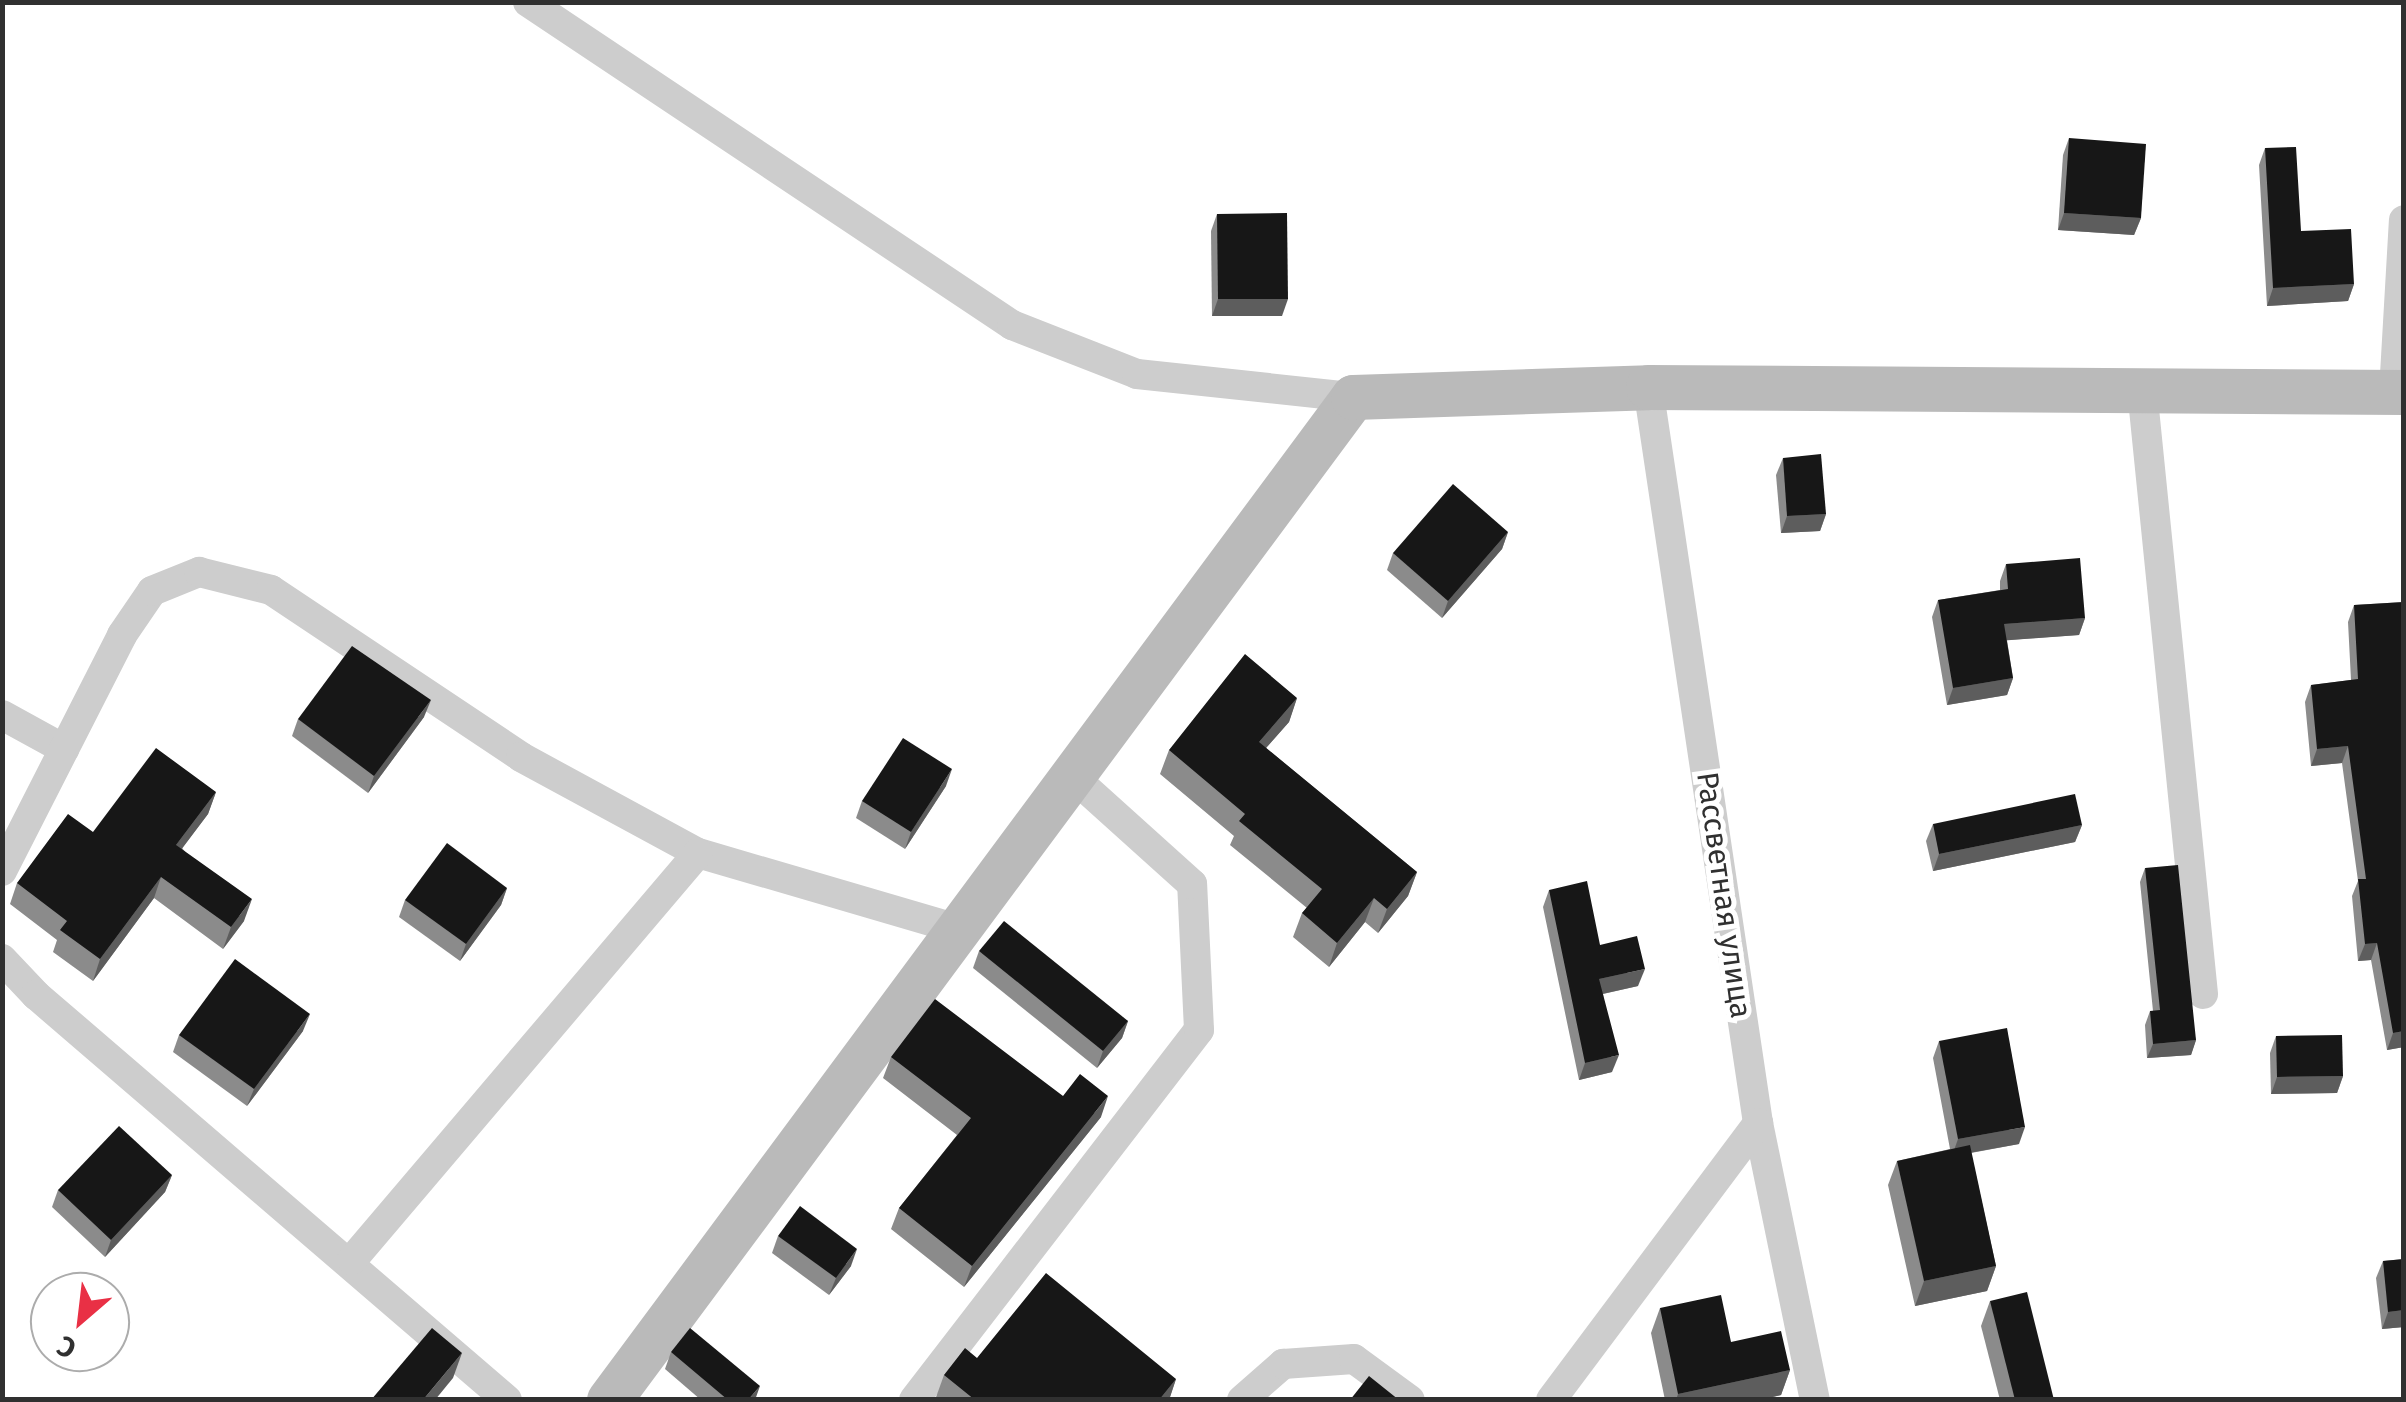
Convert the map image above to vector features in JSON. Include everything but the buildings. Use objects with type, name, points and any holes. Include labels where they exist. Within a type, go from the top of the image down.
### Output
[{"type":"street","points":[[528,2],[1012,325],[1137,374],[1353,398],[1648,388],[2399,392],[2404,220]]},
{"type":"street","name":"Рассветная улица","points":[[1648,388],[1758,1123],[1815,1400]]},
{"type":"street","points":[[2142,390],[2204,994]]},
{"type":"street","points":[[609,1400],[1353,398]]},
{"type":"street","points":[[2,871],[122,635],[152,591],[199,572],[271,590],[521,757],[698,853],[958,929]]},
{"type":"street","points":[[2,715],[64,749]]},
{"type":"street","points":[[914,1400],[1199,1030],[1192,884],[1072,776]]},
{"type":"street","points":[[352,1260],[698,853]]},
{"type":"street","points":[[2,959],[36,995],[352,1260],[508,1400]]},
{"type":"street","points":[[1551,1400],[1758,1123]]},
{"type":"street","points":[[1242,1400],[1282,1364],[1354,1359],[1410,1400]]}]
